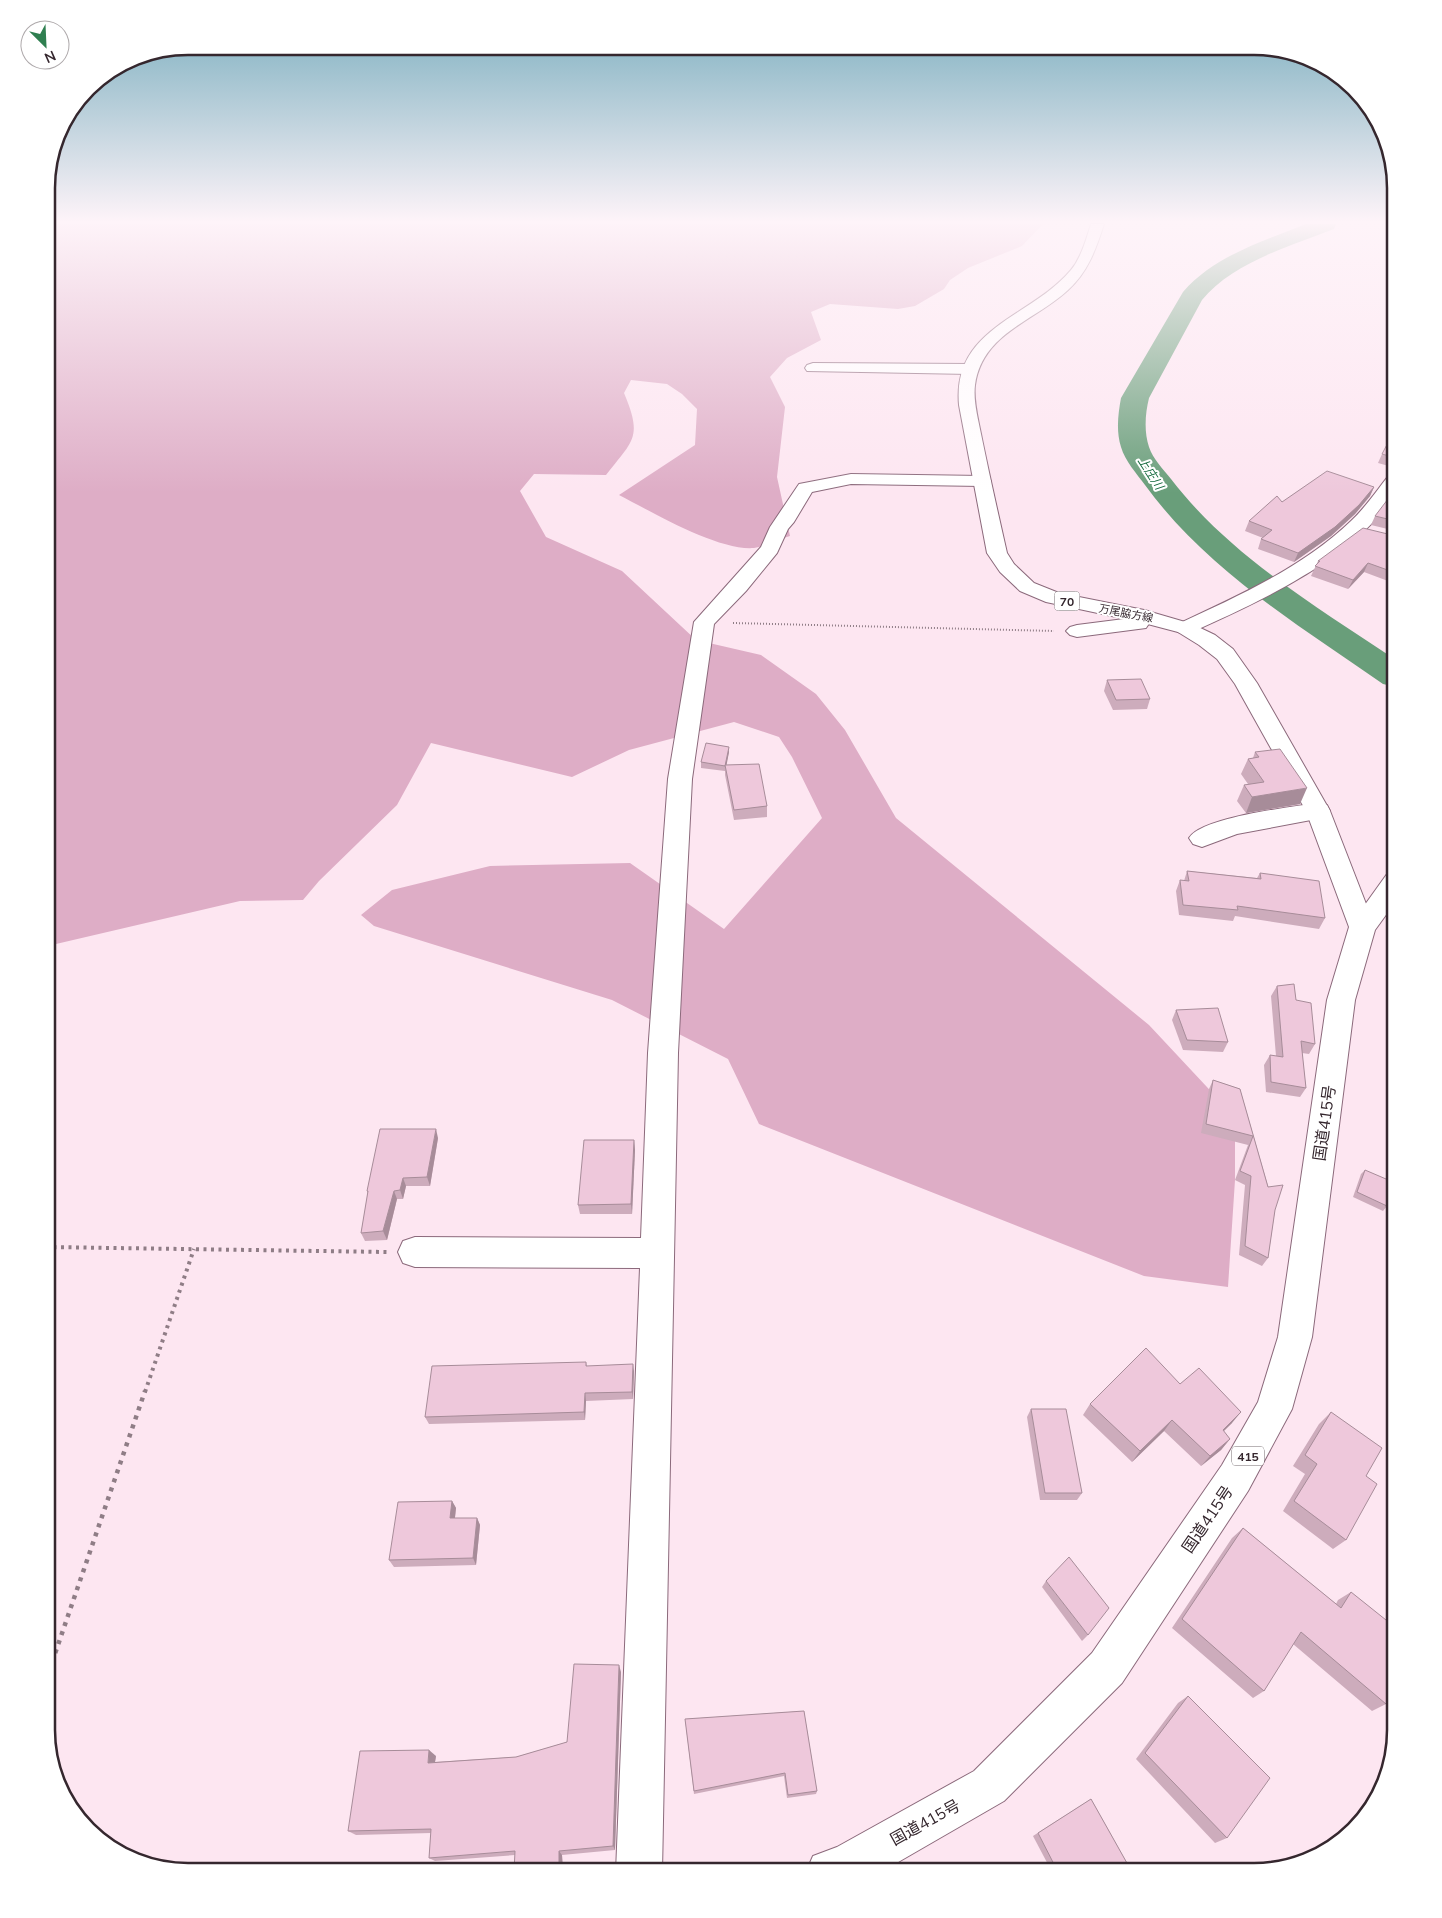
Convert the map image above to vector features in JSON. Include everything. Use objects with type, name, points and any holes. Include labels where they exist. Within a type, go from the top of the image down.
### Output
[{"type":"main road","name":"万尾脇方線","points":[[1025,314],[988,339],[976,354],[970,369],[966,399],[996,553],[1016,578],[1026,587],[1053,598],[1144,616],[1185,628],[1207,640],[1224,654],[1246,683],[1318,811],[1362,927]]},
{"type":"main road","points":[[813,368],[970,369]]},
{"type":"main road","points":[[640,1863],[663,1052],[680,779],[704,622],[720,607],[772,546],[780,524],[785,522],[805,488],[851,479],[982,482]]},
{"type":"main road","points":[[1185,628],[1230,608],[1297,572],[1363,530],[1387,492]]},
{"type":"main road","points":[[1077,631],[1139,624],[1144,616]]},
{"type":"main road","points":[[1202,838],[1233,826],[1318,811]]},
{"type":"main road","name":"国道415号","points":[[852,1863],[989,1786],[1107,1668],[1235,1478],[1274,1409],[1295,1337],[1341,1000],[1362,927],[1387,893]]},
{"type":"main road","points":[[415,1252],[658,1253]]},
{"type":"path","points":[[704,622],[1077,631]]},
{"type":"path","points":[[55,1247],[415,1252]]},
{"type":"path","points":[[55,1654],[194,1249]]},
{"type":"shaded area","points":[[55,314],[812,314],[821,340],[787,358],[770,377],[785,407],[777,477],[790,536],[754,548],[722,543],[685,529],[619,495],[695,445],[697,409],[682,394],[667,384],[631,380],[624,393],[633,420],[632,438],[629,446],[606,475],[534,474],[520,491],[546,537],[622,571],[696,640],[761,655],[816,694],[845,730],[896,818],[1149,1025],[1235,1117],[1235,1180],[1228,1287],[1144,1276],[759,1124],[728,1059],[612,1000],[374,926],[361,915],[392,890],[490,866],[630,863],[724,929],[822,818],[792,757],[779,737],[734,722],[629,750],[572,777],[431,743],[397,805],[319,881],[303,900],[240,901],[56,944]]},
{"type":"building","points":[[1387,444],[1387,455],[1382,454]]},
{"type":"building","points":[[1327,471],[1374,487],[1359,505],[1335,527],[1298,553],[1261,539],[1272,530],[1249,521],[1277,496],[1282,502]]},
{"type":"building","points":[[1387,500],[1387,519],[1375,516]]},
{"type":"building","points":[[1363,528],[1387,534],[1387,570],[1368,563],[1353,580],[1315,566],[1320,561],[1318,561]]},
{"type":"building","points":[[1141,679],[1150,699],[1116,700],[1107,680]]},
{"type":"building","points":[[706,743],[729,747],[725,766],[701,762]]},
{"type":"building","points":[[1280,749],[1307,788],[1252,797],[1244,785],[1264,782],[1248,759],[1259,757],[1255,752]]},
{"type":"building","points":[[759,764],[767,806],[734,810],[725,765]]},
{"type":"building","points":[[1187,871],[1261,879],[1260,873],[1319,881],[1325,918],[1237,906],[1238,910],[1183,905],[1180,880],[1189,881]]},
{"type":"building","points":[[1294,984],[1296,1000],[1311,1003],[1315,1044],[1301,1041],[1306,1088],[1271,1082],[1270,1055],[1283,1057],[1277,986]]},
{"type":"building","points":[[1218,1008],[1228,1042],[1187,1040],[1176,1010]]},
{"type":"building","points":[[1213,1080],[1240,1089],[1268,1187],[1283,1185],[1275,1210],[1268,1258],[1245,1246],[1251,1176],[1240,1171],[1253,1136],[1206,1124]]},
{"type":"building","points":[[380,1129],[436,1129],[427,1177],[403,1178],[400,1190],[394,1191],[383,1231],[361,1233],[367,1191]]},
{"type":"building","points":[[584,1140],[634,1140],[631,1204],[578,1205]]},
{"type":"building","points":[[1365,1170],[1387,1179],[1387,1206],[1357,1192]]},
{"type":"building","points":[[1146,1348],[1180,1384],[1199,1368],[1241,1412],[1223,1430],[1230,1439],[1210,1456],[1172,1420],[1140,1451],[1090,1404]]},
{"type":"building","points":[[586,1362],[586,1366],[633,1364],[632,1392],[585,1393],[584,1412],[425,1417],[432,1366]]},
{"type":"building","points":[[1031,1409],[1066,1409],[1082,1493],[1045,1493]]},
{"type":"building","points":[[1331,1412],[1382,1448],[1366,1476],[1377,1484],[1346,1540],[1294,1501],[1317,1464],[1305,1455]]},
{"type":"building","points":[[452,1501],[450,1518],[477,1518],[473,1558],[389,1560],[398,1502]]},
{"type":"building","points":[[1243,1528],[1341,1608],[1351,1592],[1387,1621],[1387,1702],[1386,1704],[1301,1632],[1264,1691],[1182,1619]]},
{"type":"building","points":[[1069,1557],[1109,1608],[1088,1635],[1046,1581]]},
{"type":"building","points":[[574,1664],[619,1665],[613,1846],[559,1851],[559,1863],[514,1863],[515,1851],[429,1858],[431,1829],[348,1831],[360,1751],[429,1750],[428,1763],[516,1757],[567,1742]]},
{"type":"building","points":[[1188,1696],[1270,1778],[1227,1838],[1145,1753]]},
{"type":"building","points":[[804,1711],[817,1791],[788,1795],[785,1773],[694,1791],[685,1719]]},
{"type":"building","points":[[1091,1799],[1127,1863],[1053,1863],[1038,1833]]},
{"type":"waterway","name":"上庄川","points":[[1182,314],[1135,398],[1132,429],[1138,454],[1173,503],[1200,531],[1231,558],[1297,609],[1387,670]]}]
